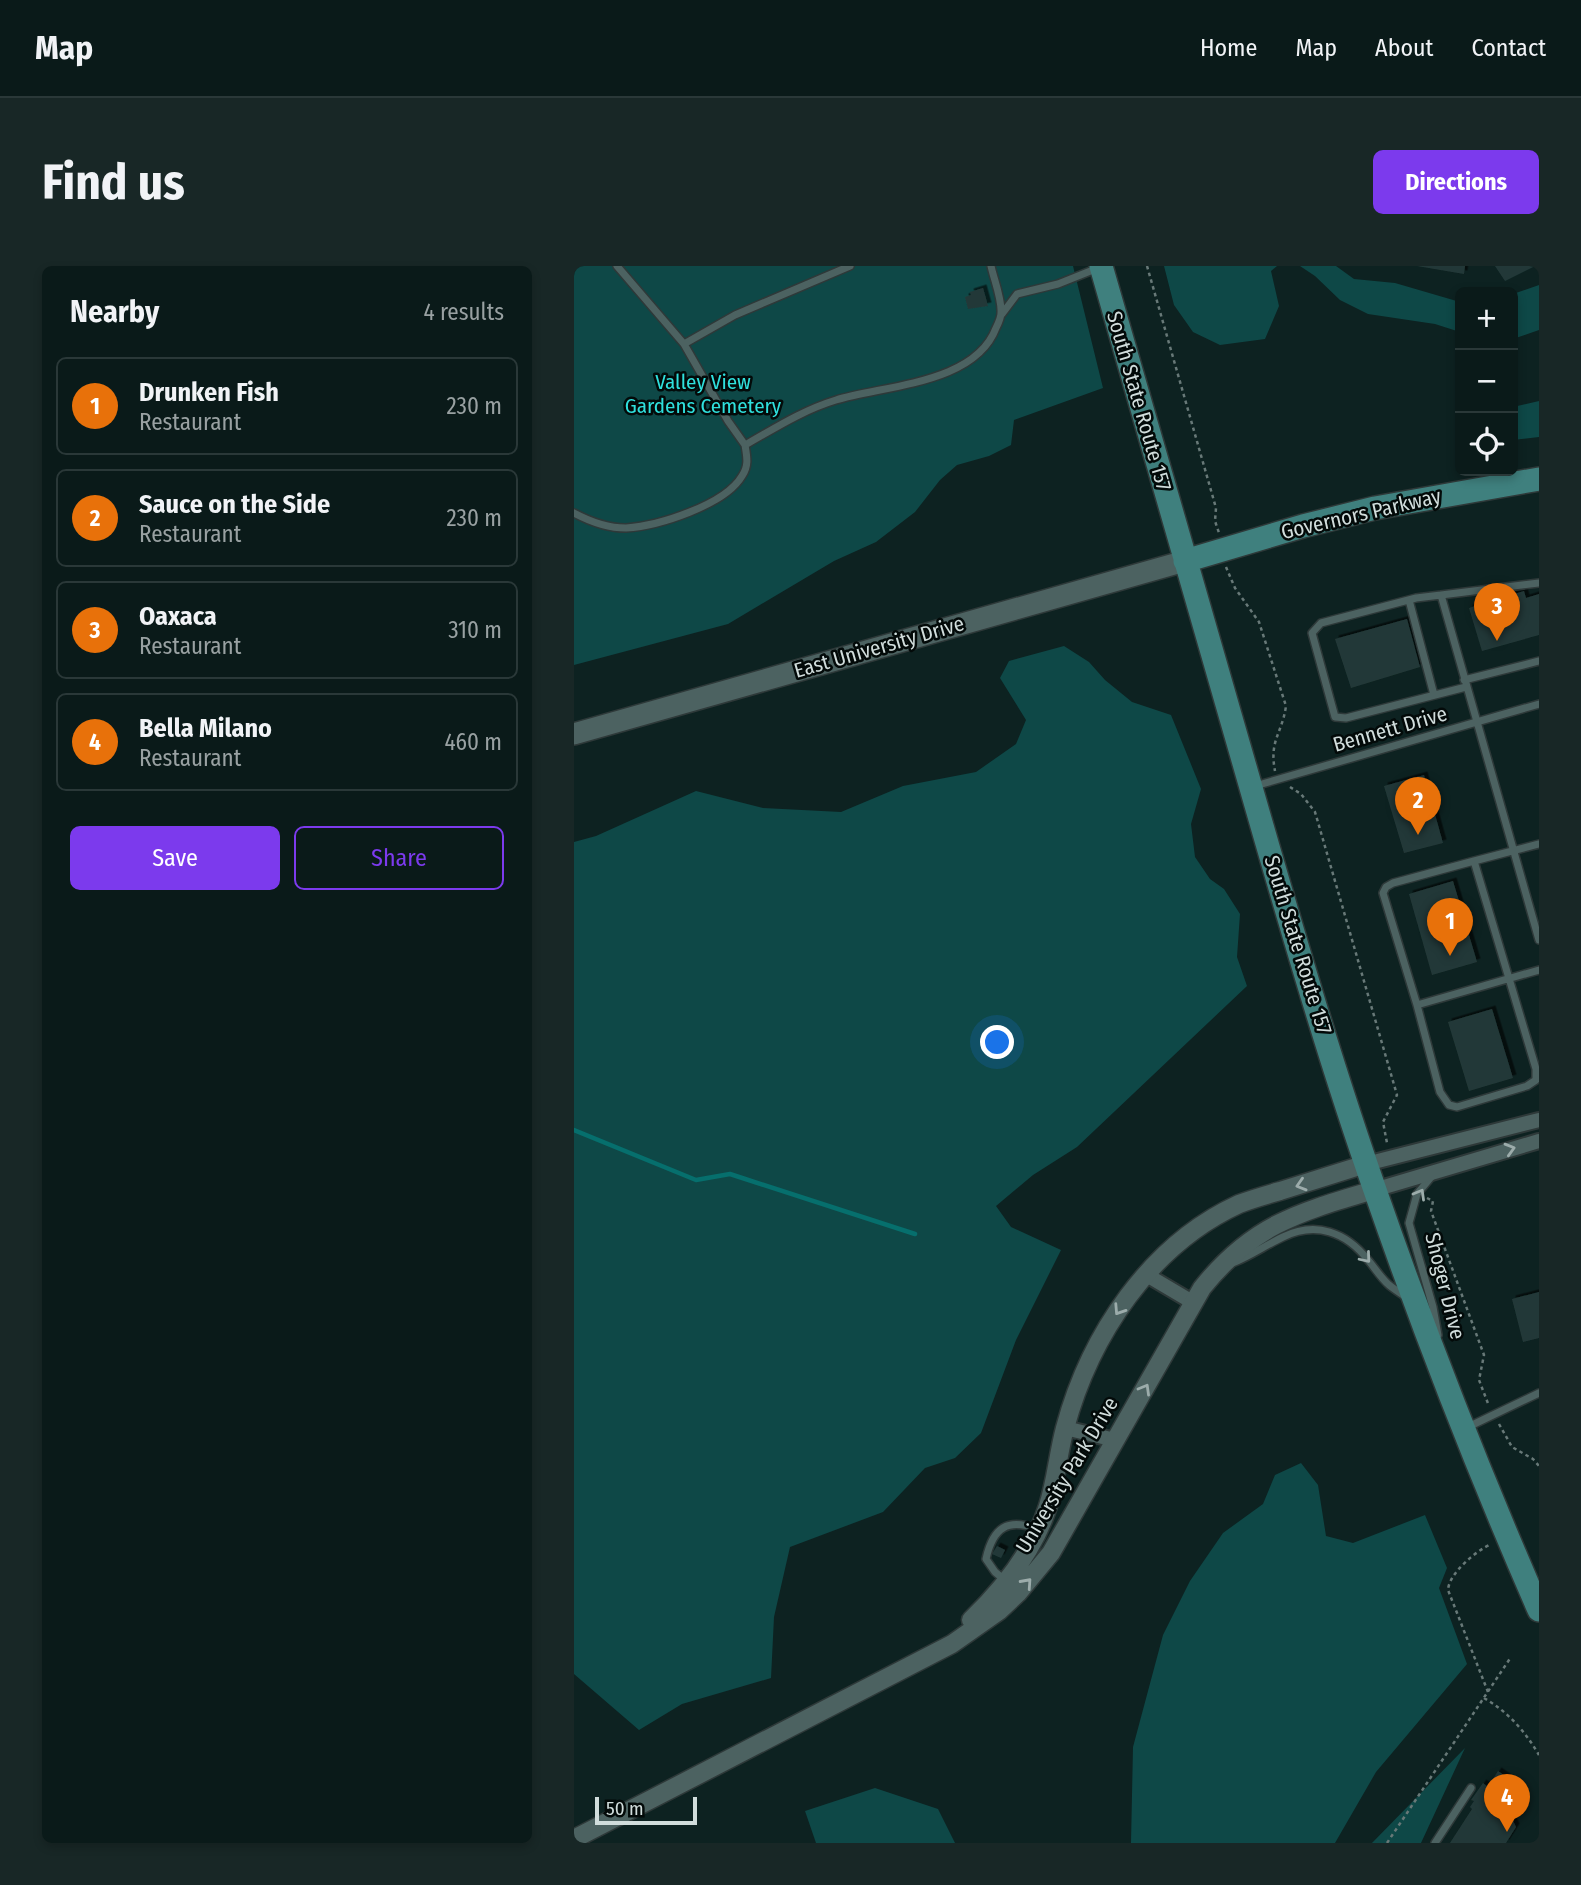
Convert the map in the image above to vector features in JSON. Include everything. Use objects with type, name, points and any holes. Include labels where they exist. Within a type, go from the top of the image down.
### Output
[{"type":"main road","name":"South State Route 157","points":[[1101,266],[1301,961],[1374,1190],[1464,1429],[1539,1610]]},
{"type":"main road","name":"Governors Parkway","points":[[1185,561],[1375,508],[1539,479]]},
{"type":"main road","name":"East University Drive","points":[[574,734],[1185,561]]},
{"type":"street","points":[[1366,1164],[1539,1120]]},
{"type":"street","points":[[1374,1190],[1539,1141]]},
{"type":"street","name":"University Park Drive","points":[[912,1664],[970,1621],[1007,1582],[1031,1545],[1048,1507],[1065,1428],[1092,1358],[1108,1327],[1145,1274],[1185,1236],[1241,1203],[1366,1164]]},
{"type":"street","name":"University Park Drive","points":[[574,1839],[974,1630],[1018,1593],[1051,1553],[1194,1303],[1218,1268],[1242,1245],[1283,1219],[1374,1190]]},
{"type":"street","points":[[1145,1274],[1194,1303]]},
{"type":"street","points":[[1065,1428],[1115,1440]]},
{"type":"lane","points":[[574,513],[589,521],[624,528],[659,522],[691,511],[725,493],[741,478],[748,463],[745,445],[728,421],[684,344],[617,266]]},
{"type":"lane","points":[[684,344],[735,315],[850,266]]},
{"type":"lane","points":[[991,266],[1002,314]]},
{"type":"lane","points":[[745,445],[805,411],[952,371],[976,357],[993,338],[1002,314],[1017,294],[1058,284],[1101,266]]},
{"type":"lane","points":[[1539,583],[1409,600],[1321,624],[1311,633],[1335,717],[1346,718],[1434,695],[1539,661]]},
{"type":"lane","points":[[1441,595],[1539,940]]},
{"type":"lane","points":[[1409,600],[1434,695]]},
{"type":"lane","name":"Bennett Drive","points":[[1251,788],[1539,705]]},
{"type":"lane","points":[[1474,861],[1536,1069],[1536,1080],[1527,1086],[1457,1107],[1449,1105],[1440,1092],[1383,893],[1386,887],[1393,883],[1513,850],[1539,844]]},
{"type":"lane","points":[[1416,1005],[1539,970]]},
{"type":"lane","name":"Shoger Drive","points":[[1437,1170],[1417,1194],[1409,1223],[1433,1307],[1444,1378]]},
{"type":"lane","points":[[1218,1268],[1302,1230],[1327,1230],[1344,1237],[1359,1249],[1388,1284],[1415,1303]]},
{"type":"lane","points":[[1464,1429],[1539,1393]]},
{"type":"lane","points":[[1007,1582],[995,1572],[986,1559],[998,1533],[1008,1524],[1016,1523],[1038,1529]]},
{"type":"lane","points":[[1435,1843],[1471,1787]]},
{"type":"path","points":[[1147,266],[1216,508],[1215,521],[1224,549],[1226,569],[1259,622],[1286,706],[1276,732],[1272,755],[1277,779],[1301,794],[1315,812],[1397,1095],[1383,1122],[1392,1157]]},
{"type":"path","points":[[1417,1194],[1433,1200],[1431,1211],[1484,1355],[1479,1380],[1493,1415],[1512,1447],[1533,1459],[1539,1466]]},
{"type":"path","points":[[1488,1692],[1448,1584],[1485,1546],[1507,1536]]},
{"type":"path","points":[[1387,1843],[1511,1657]]},
{"type":"path","points":[[1484,1698],[1511,1718],[1539,1755]]},
{"type":"green space","name":"Valley View Gardens Cemetery","points":[[574,266],[1073,266],[1103,388],[1014,420],[1011,445],[989,456],[957,465],[940,480],[915,512],[876,542],[834,561],[728,624],[574,665]]},
{"type":"green space","points":[[1164,266],[1277,266],[1271,271],[1279,306],[1265,339],[1220,345],[1193,332],[1174,305]]},
{"type":"green space","points":[[1300,266],[1336,266],[1354,279],[1395,283],[1455,301],[1455,330],[1435,324],[1368,314],[1340,300]]},
{"type":"green space","points":[[1539,285],[1539,330],[1518,337],[1518,292]]},
{"type":"green space","points":[[1539,401],[1539,437],[1518,439],[1518,406]]},
{"type":"green space","points":[[1064,646],[1089,662],[1105,680],[1132,702],[1171,715],[1201,789],[1191,824],[1195,857],[1210,879],[1224,889],[1240,914],[1237,957],[1247,986],[1077,1147],[1033,1175],[996,1206],[1011,1227],[1061,1250],[1016,1340],[981,1433],[955,1458],[925,1468],[883,1512],[790,1547],[774,1617],[771,1678],[682,1704],[639,1730],[574,1674],[574,842],[596,836],[696,791],[763,808],[841,812],[903,786],[976,772],[1016,744],[1026,720],[1000,678],[1009,661]]},
{"type":"green space","points":[[1301,1463],[1318,1485],[1326,1536],[1353,1543],[1425,1515],[1447,1568],[1439,1588],[1467,1664],[1376,1772],[1335,1843],[1131,1843],[1133,1747],[1163,1635],[1190,1581],[1223,1533],[1263,1504],[1275,1475]]},
{"type":"green space","points":[[1465,1748],[1421,1843],[1372,1843]]},
{"type":"green space","points":[[875,1788],[938,1809],[955,1843],[816,1843],[805,1811]]},
{"type":"building","points":[[1417,266],[1465,266],[1464,274]]},
{"type":"building","points":[[1495,266],[1535,266],[1505,281]]},
{"type":"building","points":[[983,288],[988,306],[968,309],[965,297],[971,295],[970,292]]},
{"type":"building","points":[[1524,591],[1526,598],[1539,594],[1539,635],[1482,651],[1469,608]]},
{"type":"building","points":[[1407,619],[1420,667],[1351,688],[1335,639]]},
{"type":"building","points":[[1424,775],[1443,843],[1404,853],[1384,786]]},
{"type":"building","points":[[1453,881],[1477,962],[1432,975],[1409,894]]},
{"type":"building","points":[[1492,1009],[1513,1078],[1469,1091],[1448,1022]]},
{"type":"building","points":[[1539,1292],[1539,1338],[1523,1342],[1512,1299]]},
{"type":"building","points":[[997,1546],[1005,1550],[1001,1558],[992,1554]]},
{"type":"building","points":[[1498,1771],[1511,1780],[1501,1795],[1516,1827],[1506,1843],[1450,1843],[1472,1809],[1470,1807],[1474,1801],[1471,1800],[1483,1783],[1488,1787]]},
{"type":"waterway","points":[[574,1130],[696,1180],[730,1174],[915,1234]]},
{"type":"place","name":"Oaxaca","points":[[1497,641]]},
{"type":"place","name":"Sauce on the Side","points":[[1418,835]]},
{"type":"place","name":"Drunken Fish","points":[[1450,956]]},
{"type":"place","name":"Bella Milano","points":[[1507,1832]]}]
